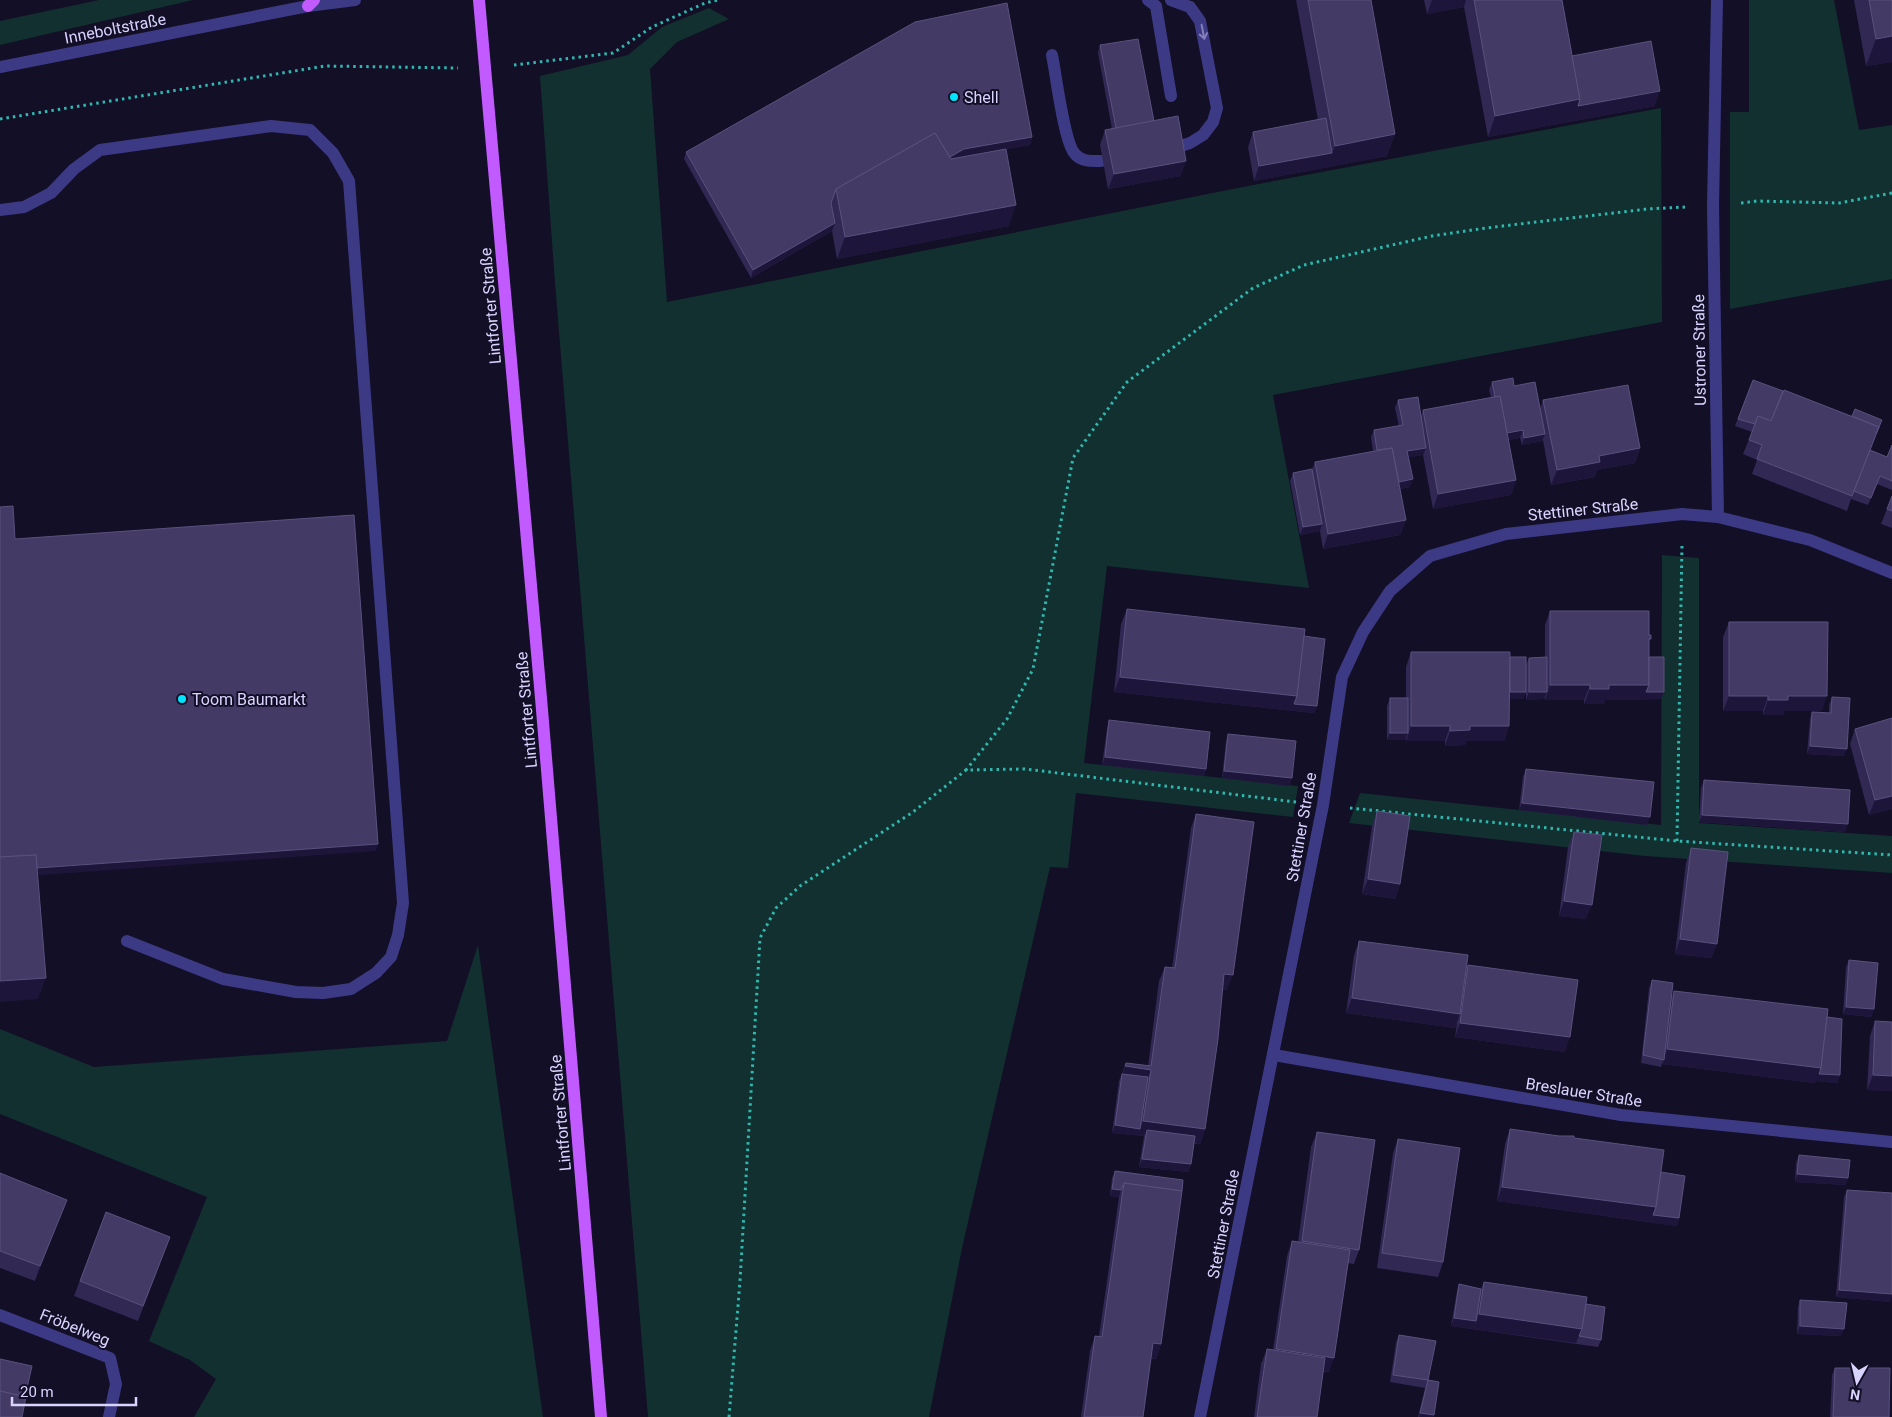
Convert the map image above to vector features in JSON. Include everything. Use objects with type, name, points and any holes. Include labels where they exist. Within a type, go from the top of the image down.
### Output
[{"type":"main road","name":"Lintforter Straße","points":[[479,0],[542,708],[602,1417]]},
{"type":"street","name":"Inneboltstraße","points":[[0,67],[311,3],[355,0]]},
{"type":"street","points":[[1148,0],[1156,6],[1171,96]]},
{"type":"street","points":[[1171,0],[1190,7],[1200,21],[1217,108],[1213,122],[1203,135],[1190,143],[1178,147]]},
{"type":"street","name":"Ustroner Straße","points":[[1717,0],[1714,206],[1718,517]]},
{"type":"street","points":[[1052,55],[1068,140],[1071,147],[1075,154],[1087,161],[1101,161]]},
{"type":"street","points":[[0,210],[24,207],[51,193],[74,169],[100,150],[271,126],[310,130],[333,153],[348,181],[403,903],[398,935],[391,956],[376,973],[351,989],[323,993],[296,992],[223,979],[127,941]]},
{"type":"street","name":"Stettiner Straße","points":[[1200,1417],[1323,805],[1342,677],[1363,632],[1390,590],[1430,556],[1506,534],[1682,514],[1718,517]]},
{"type":"street","points":[[1718,517],[1810,540],[1892,573]]},
{"type":"street","name":"Breslauer Straße","points":[[1274,1055],[1621,1116],[1892,1142]]},
{"type":"street","name":"Fröbelweg","points":[[0,1315],[110,1358],[116,1384],[109,1417]]},
{"type":"path","points":[[0,119],[325,66],[485,68],[613,53],[652,27],[705,3],[718,0]]},
{"type":"path","points":[[729,1417],[740,1281],[760,938],[776,908],[800,886],[913,812],[966,770],[1007,719],[1032,669],[1074,458],[1128,382],[1253,288],[1304,265],[1432,236],[1486,228],[1647,210],[1758,201],[1839,202],[1892,193]]},
{"type":"path","points":[[1677,842],[1682,514]]},
{"type":"path","points":[[966,770],[1025,769],[1323,805],[1677,842],[1892,855]]},
{"type":"green space","points":[[99,0],[193,0],[0,45],[0,21]]},
{"type":"green space","points":[[1749,0],[1834,0],[1859,130],[1892,125],[1892,279],[1730,309],[1730,112],[1749,112]]},
{"type":"green space","points":[[709,8],[729,19],[677,42],[650,69],[667,302],[1253,185],[1661,108],[1662,322],[1273,395],[1309,588],[1107,566],[1084,763],[1298,786],[1293,817],[1076,793],[1068,868],[1050,867],[962,1248],[929,1417],[648,1417],[555,283],[540,76],[628,55],[662,27]]},
{"type":"green space","points":[[1662,555],[1699,558],[1699,823],[1892,836],[1892,873],[1645,856],[1349,823],[1360,793],[1661,825]]},
{"type":"green space","points":[[478,945],[543,1417],[194,1417],[216,1379],[190,1360],[149,1341],[207,1197],[0,1114],[0,1029],[94,1067],[447,1041]]},
{"type":"building","points":[[1308,0],[1371,0],[1395,134],[1335,146]]},
{"type":"building","points":[[1474,0],[1562,0],[1580,99],[1495,116]]},
{"type":"building","points":[[1869,0],[1892,0],[1892,36],[1876,39]]},
{"type":"building","points":[[1007,3],[1032,137],[964,149],[950,157],[935,133],[836,189],[831,203],[835,223],[753,270],[686,152],[915,22]]},
{"type":"building","points":[[1138,39],[1154,121],[1116,128],[1100,45]]},
{"type":"building","points":[[1651,41],[1660,91],[1578,106],[1580,99],[1572,56]]},
{"type":"building","points":[[1178,116],[1186,161],[1114,174],[1105,130]]},
{"type":"building","points":[[1326,118],[1332,153],[1259,166],[1253,132]]},
{"type":"building","points":[[935,133],[951,159],[1006,149],[1016,205],[845,237],[836,189]]},
{"type":"building","points":[[1513,378],[1514,386],[1535,382],[1545,434],[1524,438],[1523,430],[1507,433],[1500,396],[1495,397],[1492,382]]},
{"type":"building","points":[[1753,380],[1783,391],[1771,421],[1758,416],[1755,424],[1738,419]]},
{"type":"building","points":[[1628,385],[1640,448],[1599,456],[1600,462],[1557,470],[1543,400]]},
{"type":"building","points":[[1784,390],[1879,427],[1852,496],[1757,459],[1762,445],[1749,440],[1758,416],[1771,421]]},
{"type":"building","points":[[1500,396],[1516,480],[1438,494],[1423,410]]},
{"type":"building","points":[[1418,397],[1426,448],[1407,451],[1413,479],[1399,482],[1392,448],[1377,450],[1374,430],[1403,425],[1398,400]]},
{"type":"building","points":[[1855,409],[1882,420],[1879,427],[1852,416]]},
{"type":"building","points":[[1892,445],[1892,481],[1880,476],[1871,498],[1854,491],[1870,450],[1887,457]]},
{"type":"building","points":[[1392,448],[1406,520],[1328,534],[1315,462]]},
{"type":"building","points":[[1312,469],[1322,524],[1303,527],[1293,473]]},
{"type":"building","points":[[1892,496],[1892,511],[1887,509]]},
{"type":"building","name":"Toom Baumarkt","points":[[13,506],[15,539],[354,515],[378,844],[37,868],[36,855],[0,857],[0,507]]},
{"type":"building","points":[[1127,609],[1305,629],[1297,696],[1120,677]]},
{"type":"building","points":[[1550,611],[1649,611],[1649,635],[1651,635],[1651,639],[1649,639],[1649,685],[1609,685],[1609,689],[1590,689],[1590,685],[1550,685]]},
{"type":"building","points":[[1729,622],[1828,622],[1827,696],[1788,696],[1788,700],[1768,700],[1768,696],[1729,696]]},
{"type":"building","points":[[1304,636],[1325,639],[1317,706],[1294,704],[1297,696]]},
{"type":"building","points":[[1411,652],[1510,652],[1509,726],[1470,726],[1470,730],[1450,731],[1450,726],[1411,726]]},
{"type":"building","points":[[1510,657],[1526,657],[1526,692],[1510,692]]},
{"type":"building","points":[[1547,657],[1547,692],[1529,692],[1529,658]]},
{"type":"building","points":[[1649,657],[1664,657],[1664,692],[1646,692],[1649,685]]},
{"type":"building","points":[[1832,697],[1850,698],[1847,749],[1810,746],[1812,712],[1831,713]]},
{"type":"building","points":[[1390,698],[1408,698],[1408,733],[1390,733]]},
{"type":"building","points":[[1892,718],[1892,796],[1875,800],[1855,729]]},
{"type":"building","points":[[1109,720],[1210,732],[1206,769],[1105,757]]},
{"type":"building","points":[[1228,734],[1296,741],[1292,778],[1224,771]]},
{"type":"building","points":[[1526,769],[1654,782],[1650,817],[1522,803]]},
{"type":"building","points":[[1704,780],[1850,790],[1848,824],[1702,815]]},
{"type":"building","points":[[1377,811],[1410,816],[1400,884],[1368,879]]},
{"type":"building","points":[[1196,814],[1254,822],[1233,975],[1224,974],[1218,1039],[1205,1129],[1143,1121],[1151,1070],[1125,1066],[1126,1063],[1151,1066],[1165,967],[1175,968]]},
{"type":"building","points":[[1574,832],[1602,835],[1592,905],[1564,901]]},
{"type":"building","points":[[1691,848],[1728,852],[1717,944],[1680,939]]},
{"type":"building","points":[[36,855],[46,978],[0,981],[0,857]]},
{"type":"building","points":[[1359,941],[1468,955],[1460,1014],[1352,998]]},
{"type":"building","points":[[1849,960],[1878,963],[1874,1009],[1846,1007]]},
{"type":"building","points":[[1468,965],[1578,980],[1570,1037],[1460,1023]]},
{"type":"building","points":[[1652,980],[1673,983],[1664,1060],[1643,1055]]},
{"type":"building","points":[[1674,991],[1828,1009],[1821,1068],[1667,1049]]},
{"type":"building","points":[[1827,1017],[1842,1019],[1840,1075],[1819,1074]]},
{"type":"building","points":[[1875,1021],[1892,1022],[1892,1076],[1873,1075]]},
{"type":"building","points":[[1122,1074],[1148,1077],[1140,1129],[1115,1125]]},
{"type":"building","points":[[1510,1129],[1559,1136],[1574,1136],[1574,1138],[1664,1150],[1656,1207],[1502,1187]]},
{"type":"building","points":[[1147,1130],[1195,1136],[1191,1164],[1142,1159]]},
{"type":"building","points":[[1317,1132],[1375,1140],[1359,1250],[1302,1241]]},
{"type":"building","points":[[1398,1139],[1460,1148],[1443,1262],[1382,1253]]},
{"type":"building","points":[[1799,1155],[1850,1160],[1848,1178],[1797,1174]]},
{"type":"building","points":[[1115,1171],[1183,1180],[1182,1191],[1124,1183],[1121,1190],[1112,1189]]},
{"type":"building","points":[[1661,1172],[1685,1176],[1679,1218],[1653,1215]]},
{"type":"building","points":[[0,1173],[67,1200],[40,1266],[0,1251]]},
{"type":"building","points":[[1124,1183],[1182,1191],[1161,1344],[1153,1343],[1143,1417],[1084,1417],[1095,1336],[1102,1337]]},
{"type":"building","points":[[1847,1190],[1892,1193],[1892,1294],[1839,1290]]},
{"type":"building","points":[[106,1212],[170,1237],[143,1306],[80,1281]]},
{"type":"building","points":[[1292,1241],[1350,1250],[1334,1358],[1276,1349]]},
{"type":"building","points":[[1484,1282],[1587,1297],[1582,1329],[1479,1314]]},
{"type":"building","points":[[1459,1284],[1481,1289],[1476,1321],[1454,1318]]},
{"type":"building","points":[[1800,1300],[1847,1303],[1844,1329],[1800,1326]]},
{"type":"building","points":[[1586,1304],[1605,1307],[1601,1340],[1579,1336]]},
{"type":"building","points":[[1399,1335],[1436,1341],[1428,1380],[1393,1375]]},
{"type":"building","points":[[1267,1349],[1325,1358],[1317,1417],[1257,1417]]},
{"type":"building","points":[[0,1359],[32,1366],[25,1397],[0,1391]]},
{"type":"building","points":[[1835,1368],[1890,1368],[1889,1417],[1833,1417]]},
{"type":"building","points":[[1428,1380],[1439,1382],[1434,1415],[1420,1413]]},
{"type":"building","points":[[0,1391],[26,1397],[22,1417],[0,1417]]},
{"type":"place","name":"Shell","points":[[954,97]]},
{"type":"place","name":"Toom Baumarkt","points":[[182,699]]}]
